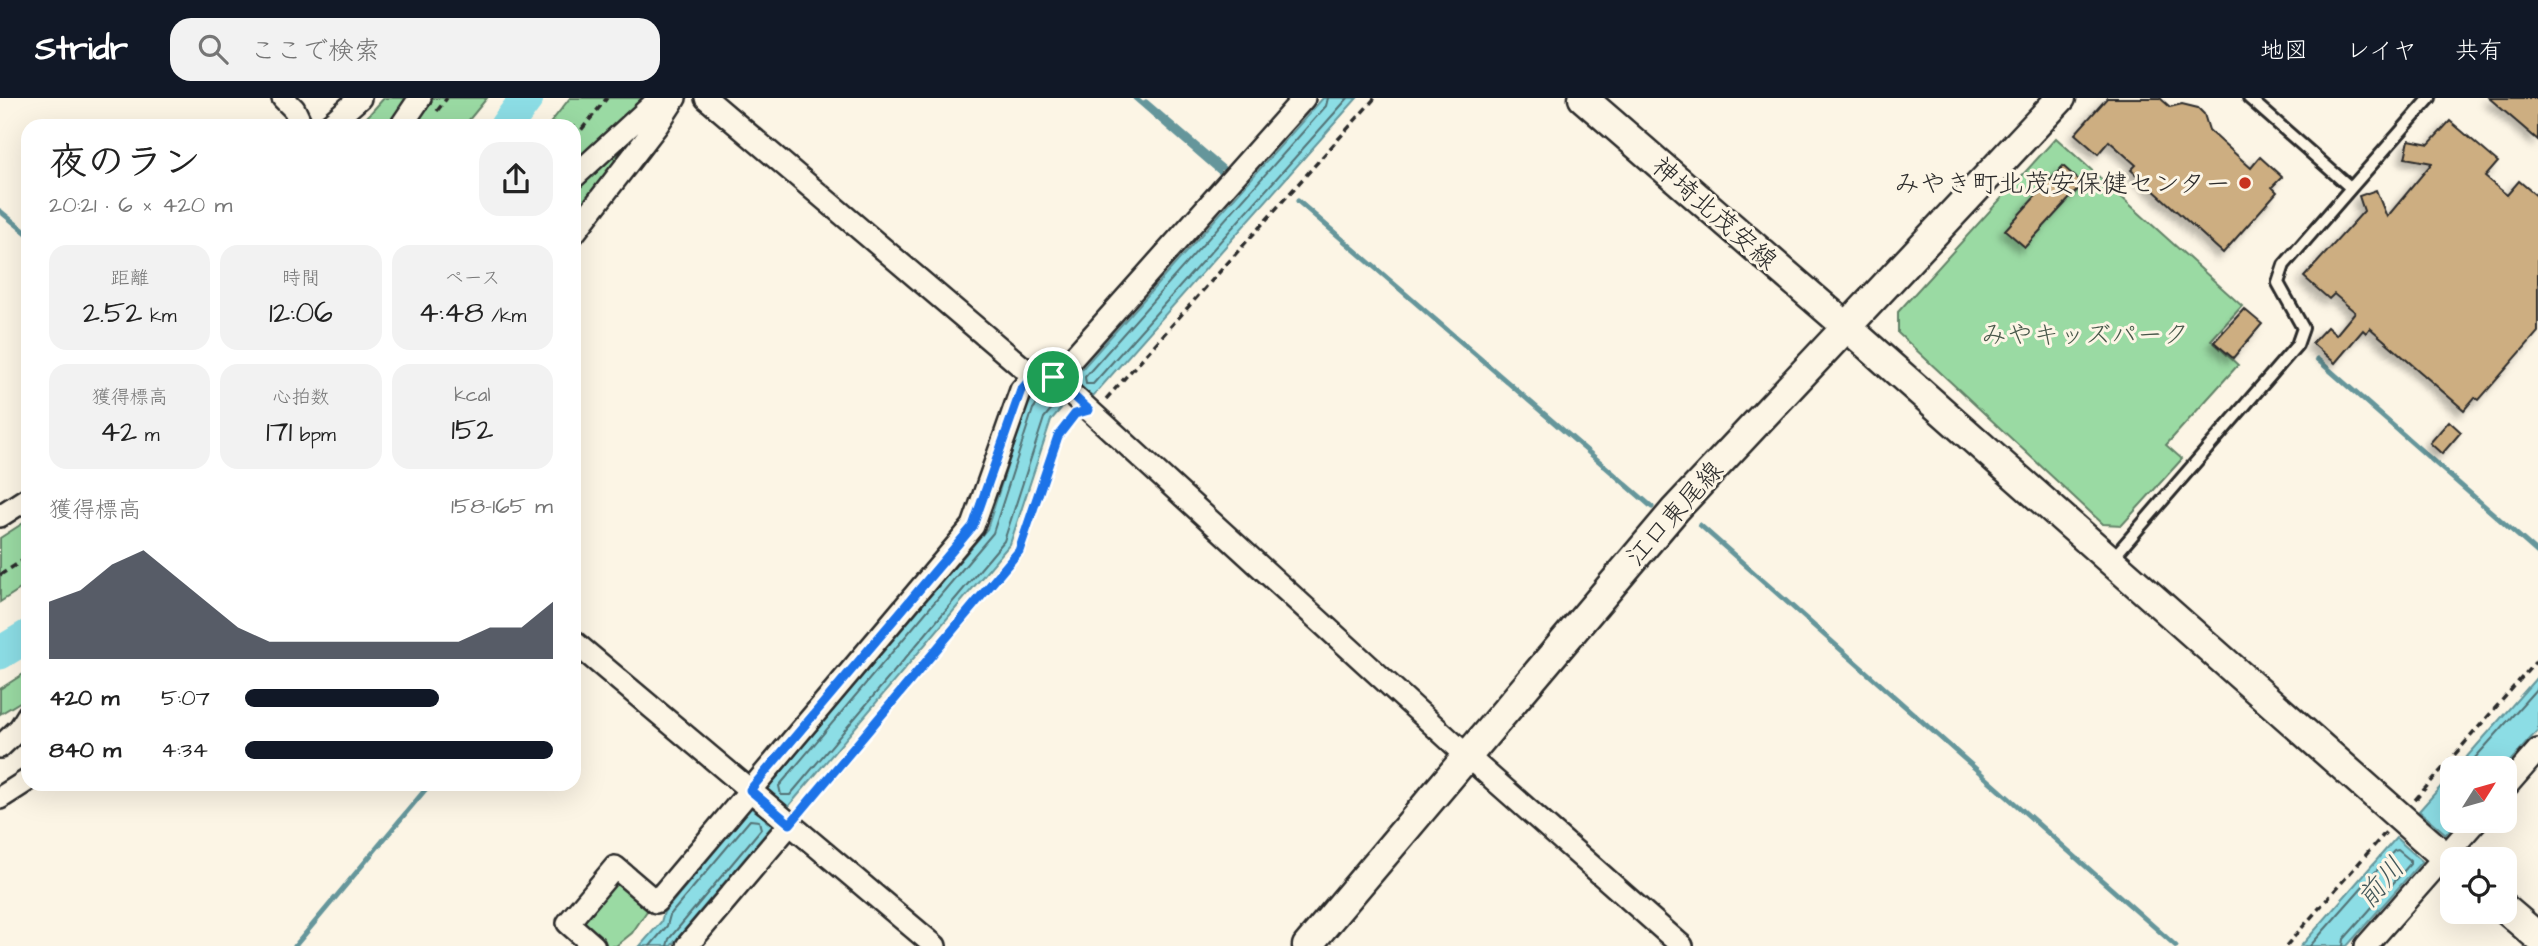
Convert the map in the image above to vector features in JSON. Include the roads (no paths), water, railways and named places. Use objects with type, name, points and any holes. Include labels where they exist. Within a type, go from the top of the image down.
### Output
[{"type":"main road","name":"神埼北茂安線","points":[[1583,98],[1847,327],[2440,853]]},
{"type":"main road","name":"江口東尾線","points":[[1307,946],[1675,510],[2061,98]]},
{"type":"main road","points":[[2517,919],[2538,937]]},
{"type":"street","points":[[283,98],[294,109],[299,119]]},
{"type":"street","points":[[336,119],[360,98]]},
{"type":"street","points":[[406,119],[420,98]]},
{"type":"street","points":[[581,171],[660,98]]},
{"type":"street","points":[[581,224],[658,124],[674,98]]},
{"type":"street","points":[[706,98],[1011,358],[1063,389],[1466,755],[1682,946]]},
{"type":"street","points":[[1063,389],[1063,369],[1304,98]]},
{"type":"street","points":[[687,946],[770,807],[973,526],[1021,390],[1063,389]]},
{"type":"street","points":[[0,516],[21,502]]},
{"type":"street","points":[[581,648],[935,946]]},
{"type":"street","points":[[0,726],[21,712]]},
{"type":"street","points":[[0,747],[21,727]]},
{"type":"street","points":[[2517,774],[2538,750]]},
{"type":"street","points":[[0,799],[21,785]]},
{"type":"street","points":[[594,946],[568,923],[615,867],[656,902],[770,807]]},
{"type":"street","points":[[2366,946],[2440,868]]},
{"type":"lane","points":[[2249,98],[2351,188]]},
{"type":"lane","points":[[2111,561],[2297,345],[2303,328],[2278,283],[2284,265],[2430,98]]},
{"type":"water","points":[[1323,98],[1357,98],[1093,396],[1087,392],[1084,395],[1059,398],[1064,405],[1051,420],[1010,544],[788,807],[782,802],[766,821],[772,826],[671,946],[640,946],[661,922],[664,912],[751,808],[758,813],[773,795],[767,789],[987,529],[1027,405],[1042,387],[1048,392],[1075,387],[1078,383],[1073,379]]},
{"type":"water","points":[[2538,676],[2538,730],[2515,756],[2468,756]]},
{"type":"water","points":[[2440,787],[2440,829],[2419,811]]},
{"type":"water","name":"前川","points":[[2396,838],[2422,861],[2347,946],[2301,946]]},
{"type":"waterway","points":[[511,119],[527,98]]},
{"type":"waterway","points":[[1135,98],[1219,171]]},
{"type":"waterway","points":[[1146,102],[1223,168]]},
{"type":"waterway","points":[[1298,201],[1652,507]]},
{"type":"waterway","points":[[0,211],[21,228]]},
{"type":"waterway","points":[[2317,359],[2538,553]]},
{"type":"waterway","points":[[1700,525],[2176,946]]},
{"type":"waterway","points":[[0,653],[21,640]]},
{"type":"waterway","points":[[295,946],[424,791]]},
{"type":"place","name":"みやき町北茂安保健センター","points":[[2245,183]]},
{"type":"park label","name":"みやキッズパーク","points":[[2085,334]]}]
